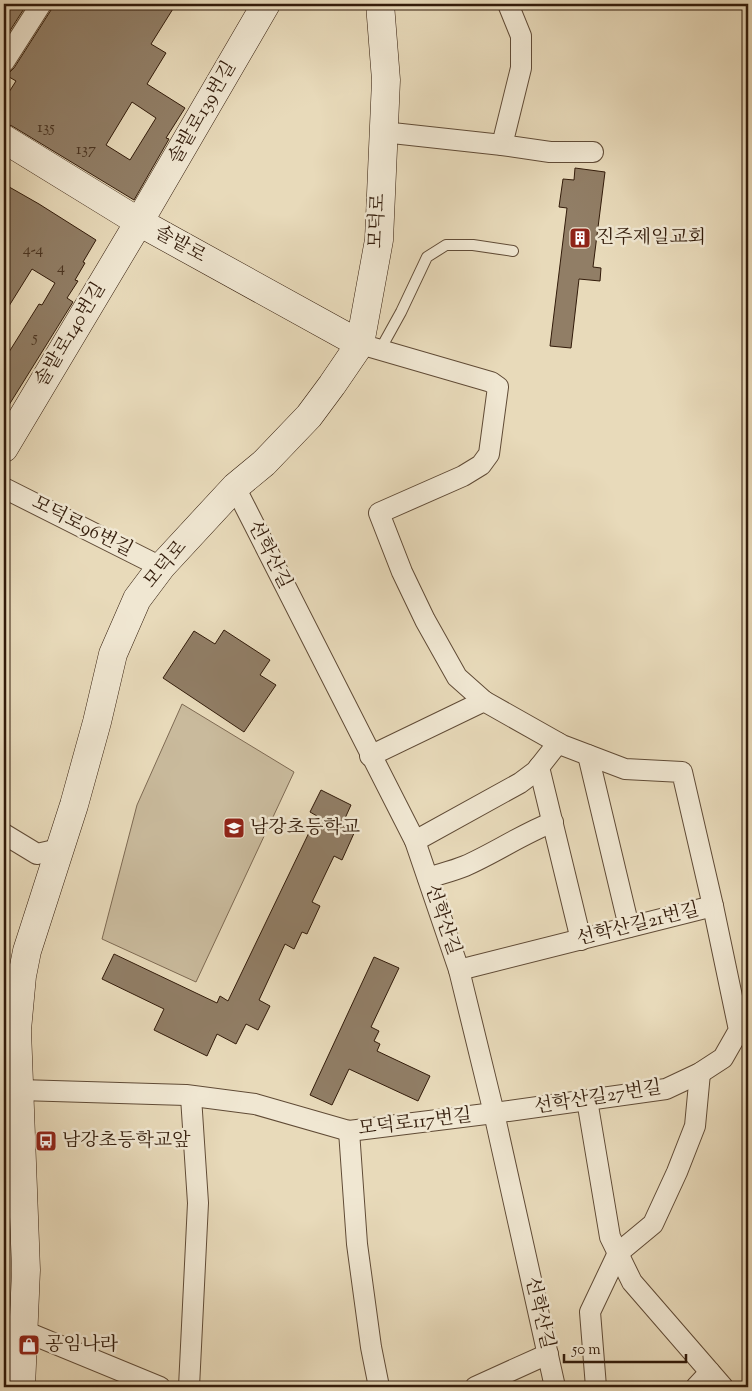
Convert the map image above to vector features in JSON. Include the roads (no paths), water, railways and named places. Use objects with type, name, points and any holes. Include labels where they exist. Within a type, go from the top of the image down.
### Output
[{"type":"street","points":[[4,62],[41,4]]},
{"type":"street","name":"솔밭로139번길","points":[[139,222],[266,4]]},
{"type":"street","name":"모덕로","points":[[21,1387],[26,1270],[16,1161],[20,1090],[17,1030],[22,976],[27,951],[76,795],[113,654],[137,599],[160,566],[235,488],[264,463],[309,416],[332,385],[370,347],[380,240],[386,80],[380,4]]},
{"type":"street","points":[[502,145],[521,68],[521,36],[508,4]]},
{"type":"street","points":[[383,132],[550,152],[593,152]]},
{"type":"street","name":"솔밭로","points":[[4,139],[139,222],[370,347]]},
{"type":"street","name":"솔밭로140번길","points":[[4,448],[139,222]]},
{"type":"street","points":[[370,347],[491,382],[498,388],[489,454],[481,465],[463,476],[379,513],[402,572],[425,620],[457,677],[484,702],[558,743],[588,755],[629,927]]},
{"type":"street","name":"모덕로96번길","points":[[4,488],[160,566]]},
{"type":"street","name":"선학산길","points":[[235,488],[415,841],[459,970],[494,1113],[555,1387]]},
{"type":"street","points":[[370,756],[484,702]]},
{"type":"street","points":[[415,841],[520,783],[540,767],[558,743]]},
{"type":"street","name":"선학산길21번길","points":[[459,970],[713,906],[682,772],[625,769],[588,755]]},
{"type":"street","points":[[540,767],[581,940]]},
{"type":"street","points":[[428,878],[464,866],[496,851],[530,831],[553,822]]},
{"type":"street","points":[[4,834],[36,854],[59,849]]},
{"type":"street","name":"선학산길27번길","points":[[494,1113],[666,1088],[700,1073],[723,1058],[739,1030],[713,906]]},
{"type":"street","points":[[596,1387],[590,1312],[618,1253],[653,1224],[677,1172],[695,1126],[700,1073]]},
{"type":"street","name":"모덕로117번길","points":[[20,1090],[186,1095],[255,1104],[349,1131],[494,1113]]},
{"type":"street","points":[[189,1387],[198,1203],[191,1097]]},
{"type":"street","points":[[587,1100],[610,1237],[632,1282],[723,1387]]},
{"type":"street","points":[[349,1131],[357,1244],[371,1347],[379,1387]]},
{"type":"street","name":"모덕로","points":[[4,1207],[16,1161]]},
{"type":"street","points":[[24,1332],[160,1387]]},
{"type":"street","points":[[475,1387],[548,1354]]},
{"type":"street","points":[[696,1387],[710,1372]]},
{"type":"lane","points":[[370,347],[401,312],[426,258],[446,245],[473,245],[514,251]]},
{"type":"place","name":"진주제일교회","points":[[580,238]]},
{"type":"place","name":"남강초등학교","points":[[234,828]]},
{"type":"place","name":"남강초등학교앞","points":[[46,1141]]},
{"type":"place","name":"공임나라","points":[[29,1345]]}]
